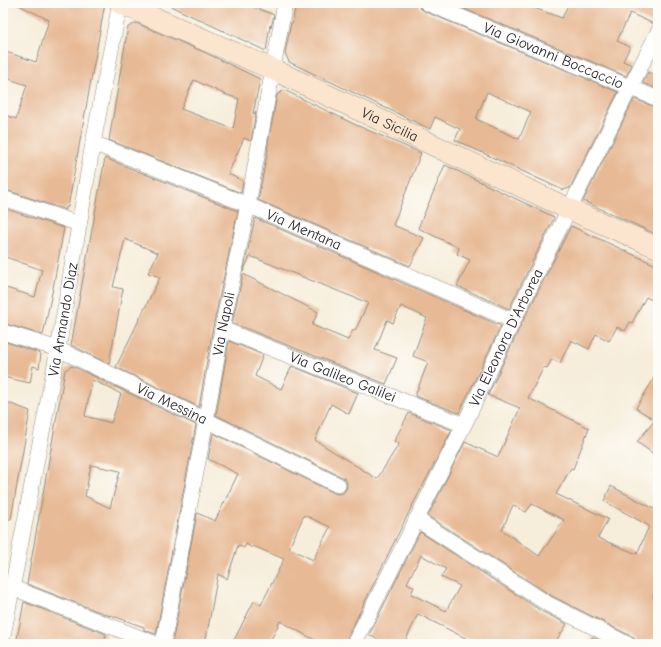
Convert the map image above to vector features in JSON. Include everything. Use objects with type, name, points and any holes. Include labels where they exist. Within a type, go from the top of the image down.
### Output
[{"type":"street","name":"Via Sicilia","points":[[120,3],[272,69],[569,209],[658,248]]},
{"type":"street","name":"Via Armando Diaz","points":[[3,636],[7,586],[58,349],[93,142],[120,3]]},
{"type":"street","name":"Via Napoli","points":[[163,644],[222,329],[248,205],[285,3]]},
{"type":"street","name":"Via Giovanni Boccaccio","points":[[427,3],[658,99]]},
{"type":"street","name":"Via Eleonora D'Arborea","points":[[354,644],[464,424],[513,321],[658,32]]},
{"type":"street","name":"Via Mentana","points":[[93,142],[248,205],[513,321]]},
{"type":"street","points":[[3,198],[79,224]]},
{"type":"street","name":"Via Galileo Galilei","points":[[222,329],[464,424]]},
{"type":"street","name":"Via Messina","points":[[3,332],[58,349],[338,485]]},
{"type":"street","points":[[416,519],[548,604],[627,644]]},
{"type":"street","points":[[7,586],[156,644]]},
{"type":"building","points":[[15,3],[105,3],[68,207],[66,207],[66,210],[3,189],[3,114],[16,119],[27,85],[6,78],[8,70],[3,69],[3,51],[36,62],[49,20]]},
{"type":"building","points":[[164,3],[244,3],[274,15],[271,27],[270,25],[266,51]]},
{"type":"building","points":[[296,3],[418,3],[420,8],[424,11],[618,92],[570,188],[563,190],[455,140],[460,129],[435,117],[430,129],[289,62],[285,53]],"holes":[[[487,92],[531,112],[519,139],[476,119]]]},
{"type":"building","points":[[450,3],[536,3],[534,8],[562,18],[569,3],[658,3],[658,23],[654,24],[630,13],[617,41],[630,47],[623,61],[632,65],[626,76]]},
{"type":"building","points":[[136,23],[204,52],[260,79],[253,114],[256,112],[251,141],[244,138],[228,174],[243,181],[241,193],[109,140],[128,27]],"holes":[[[194,80],[224,94],[239,99],[233,129],[181,109]]]},
{"type":"building","points":[[648,72],[658,77],[658,89],[643,83]]},
{"type":"building","points":[[284,90],[356,125],[421,153],[393,225],[424,238],[410,266],[258,200],[277,95]]},
{"type":"building","points":[[634,99],[658,108],[658,235],[583,201]]},
{"type":"building","points":[[105,158],[238,211],[213,327],[199,407],[116,367],[160,277],[148,273],[158,253],[125,239],[113,287],[123,289],[109,364],[71,345]]},
{"type":"building","points":[[445,165],[554,217],[509,309],[457,286],[470,260],[457,254],[459,248],[418,228]]},
{"type":"building","points":[[3,208],[64,228],[43,335],[3,323],[3,287],[35,297],[42,270],[3,256]]},
{"type":"building","points":[[255,218],[501,326],[459,413],[415,396],[428,362],[413,356],[427,318],[401,306],[393,323],[387,320],[375,350],[397,358],[386,384],[232,323],[243,274],[318,312],[312,325],[348,340],[353,330],[355,331],[368,303],[250,256],[243,272]]},
{"type":"building","points":[[571,226],[658,266],[658,303],[646,297],[632,323],[630,322],[625,331],[617,327],[609,341],[596,334],[589,349],[571,340],[560,363],[552,359],[547,368],[544,367],[528,398],[589,428],[573,469],[571,468],[556,494],[608,519],[598,538],[637,554],[649,526],[604,501],[611,486],[656,510],[658,506],[658,578],[653,597],[658,599],[658,644],[636,644],[635,639],[631,636],[552,596],[428,516],[465,442],[498,457],[520,408],[488,395],[521,325]],"holes":[[[532,504],[564,520],[539,556],[502,530],[513,505],[526,512]]]},
{"type":"building","points":[[3,341],[41,354],[39,368],[33,366],[30,383],[3,377]]},
{"type":"building","points":[[229,341],[263,355],[255,376],[281,389],[292,366],[358,393],[349,414],[331,404],[315,440],[377,479],[399,444],[394,441],[409,413],[452,430],[408,514],[345,644],[322,644],[280,621],[269,644],[232,644],[254,601],[261,605],[284,559],[253,546],[252,548],[246,544],[244,548],[238,545],[227,579],[218,574],[205,644],[172,644],[197,513],[215,521],[238,474],[208,459],[213,433],[334,493],[343,493],[347,485],[346,480],[342,477],[216,415]],"holes":[[[304,515],[330,527],[313,560],[289,548]]]},
{"type":"building","points":[[72,366],[106,382],[105,386],[92,380],[85,416],[111,423],[121,394],[107,387],[108,383],[196,425],[156,634],[144,630],[144,627],[110,616],[27,584],[65,370]],"holes":[[[91,465],[120,471],[110,508],[85,496]]]},
{"type":"building","points":[[658,372],[658,457],[637,442],[655,420],[636,408]]},
{"type":"building","points":[[3,401],[30,411],[11,519],[3,519]]},
{"type":"building","points":[[420,532],[543,612],[567,624],[554,644],[477,644],[418,614],[404,644],[387,644],[369,635]],"holes":[[[421,555],[446,569],[441,577],[460,586],[446,611],[411,594],[414,587],[407,583]]]},
{"type":"building","points":[[24,602],[106,634],[104,644],[16,644]]},
{"type":"building","points":[[592,637],[607,644],[589,644]]}]
